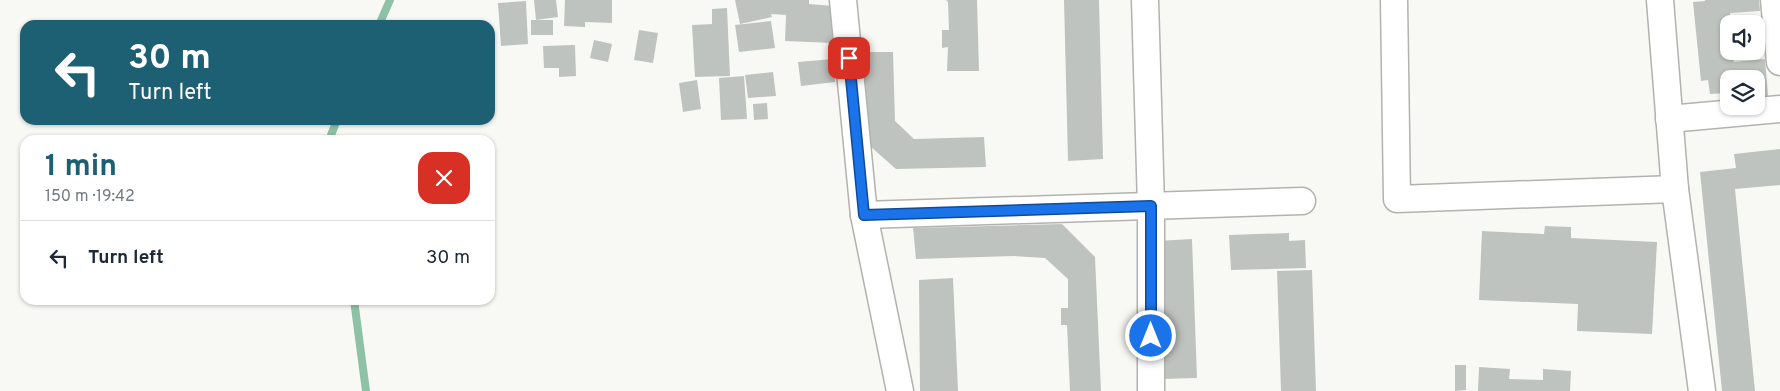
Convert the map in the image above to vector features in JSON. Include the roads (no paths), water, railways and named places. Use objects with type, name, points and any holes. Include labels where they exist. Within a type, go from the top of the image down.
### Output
[{"type":"street","points":[[843,0],[864,215],[900,391]]},
{"type":"street","points":[[1145,0],[1151,206],[1151,391]]},
{"type":"street","points":[[1394,0],[1397,199],[1675,189]]},
{"type":"street","points":[[1660,0],[1675,189],[1702,391]]},
{"type":"street","points":[[1774,0],[1780,62]]},
{"type":"street","points":[[1670,119],[1780,109]]},
{"type":"street","points":[[864,215],[1302,201]]},
{"type":"waterway","points":[[381,20],[390,0]]},
{"type":"waterway","points":[[331,135],[335,125]]},
{"type":"waterway","points":[[355,305],[366,391]]}]
